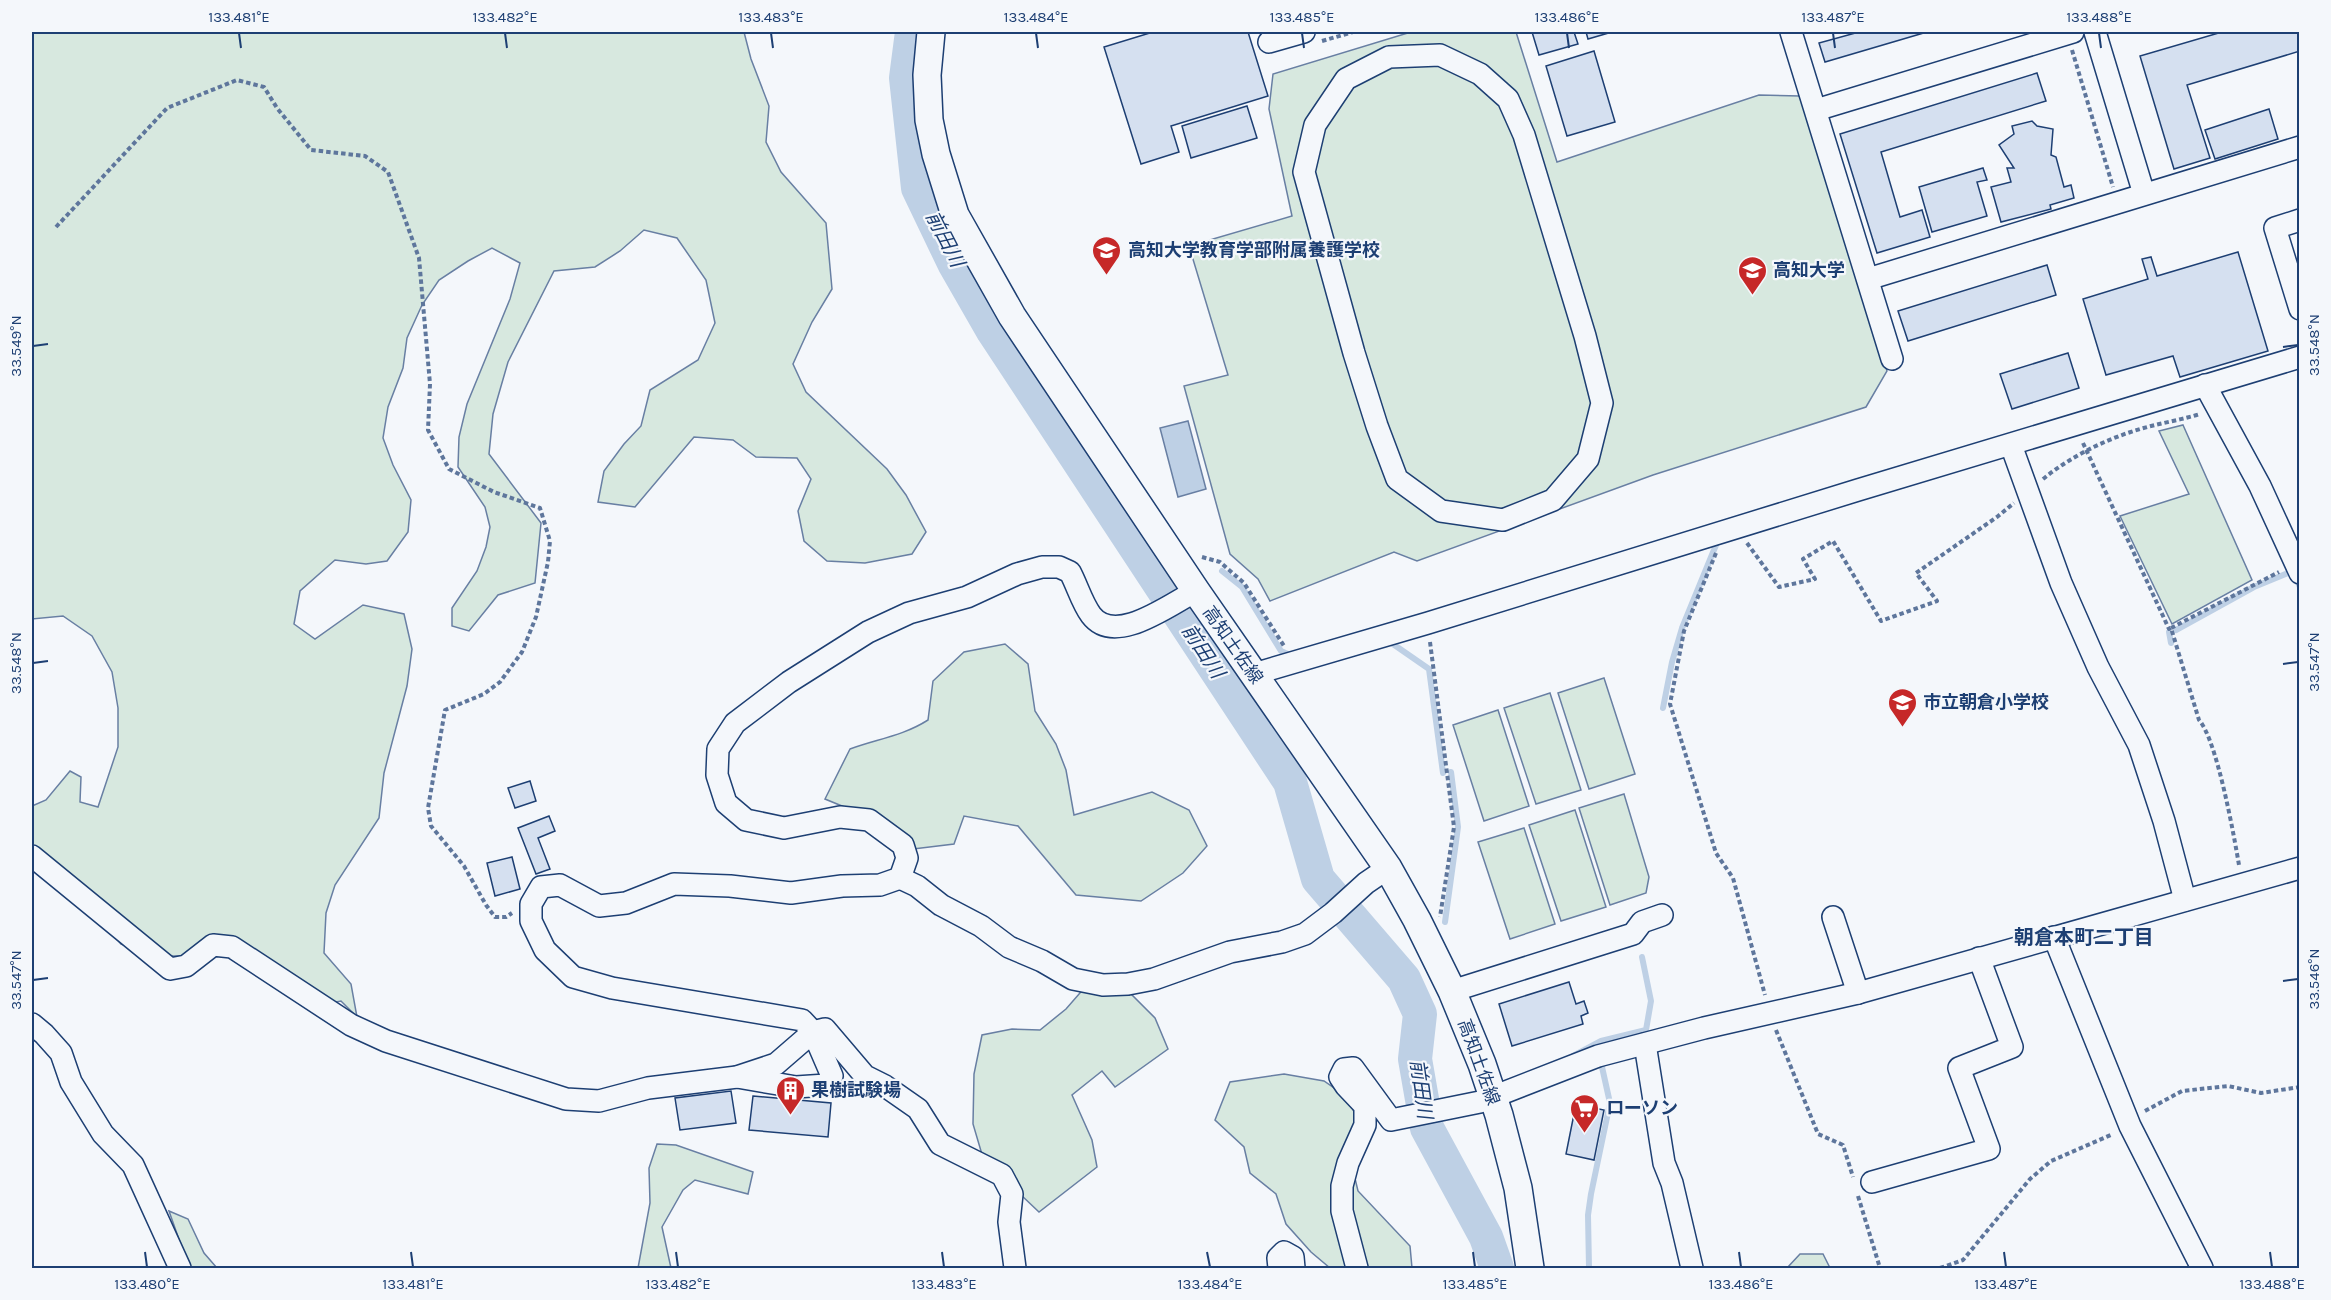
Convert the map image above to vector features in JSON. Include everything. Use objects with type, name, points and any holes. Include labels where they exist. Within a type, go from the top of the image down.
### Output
[{"type":"main road","name":"高知土佐線","points":[[931,32],[927,75],[929,120],[936,154],[955,215],[1179,600],[1254,674],[1388,868],[1417,920],[1452,991],[1493,1098],[1518,1188],[1530,1269]]},
{"type":"street","points":[[1269,42],[1304,32]]},
{"type":"street","points":[[1791,32],[1892,359]]},
{"type":"street","points":[[1816,110],[2070,32]]},
{"type":"street","points":[[2095,32],[2144,194]]},
{"type":"street","points":[[1440,56],[1480,74],[1508,99],[1524,135],[1602,403],[1588,459],[1553,500],[1503,520],[1442,511],[1397,479],[1377,426],[1354,353],[1304,172],[1315,125],[1347,79],[1389,57],[1440,56]]},
{"type":"street","points":[[1868,279],[2300,147]]},
{"type":"street","points":[[2300,219],[2275,228],[2300,309]]},
{"type":"street","points":[[1254,674],[2300,357]]},
{"type":"street","points":[[2205,385],[2260,486],[2298,569]]},
{"type":"street","points":[[2011,445],[2075,614],[2098,667],[2139,745],[2164,821],[2185,900]]},
{"type":"street","points":[[900,878],[907,858],[903,845],[869,820],[840,817],[784,828],[746,820],[726,802],[717,775],[718,749],[735,723],[789,682],[868,632],[909,613],[967,597],[1017,574],[1042,567],[1059,567],[1070,572],[1091,616],[1111,628],[1134,624],[1179,600]]},
{"type":"street","points":[[32,856],[170,969],[186,966],[213,945],[232,947],[351,1025],[386,1041],[566,1099],[599,1101],[648,1088],[737,1077],[776,1064],[813,1032],[825,1029],[865,1076],[885,1086],[918,1109],[940,1144],[1002,1175],[1012,1194],[1009,1222],[1015,1269]]},
{"type":"street","points":[[737,1077],[796,1087],[826,1085],[832,1076],[813,1032],[802,1020],[612,988],[573,977],[545,951],[531,921],[531,904],[541,887],[560,885],[599,906],[626,903],[674,884],[730,886],[791,893],[842,886],[880,885],[900,878],[917,886],[941,905],[981,926],[1010,947],[1042,961],[1073,979],[1103,985],[1128,984],[1154,979],[1230,952],[1282,942],[1305,934],[1333,913],[1366,883],[1388,868]]},
{"type":"street","points":[[1358,1269],[1342,1211],[1342,1186],[1348,1163],[1365,1125],[1365,1106],[1340,1077],[1344,1068],[1353,1068],[1391,1120],[1434,1112],[1493,1098],[1598,1056],[1769,1012],[1858,993],[2300,868]]},
{"type":"street","points":[[1452,991],[1633,934],[1642,922],[1662,915]]},
{"type":"street","points":[[1833,917],[1858,993]]},
{"type":"street","points":[[2054,937],[2128,1122],[2202,1269]]},
{"type":"street","points":[[1860,1183],[1989,1149],[1959,1068],[2012,1047],[1979,958]]},
{"type":"street","points":[[32,1024],[61,1053],[71,1082],[103,1134],[133,1165],[180,1269]]},
{"type":"street","points":[[1645,1044],[1664,1163],[1672,1183],[1692,1269]]},
{"type":"street","points":[[1279,1269],[1278,1258],[1284,1252],[1293,1257],[1294,1269]]},
{"type":"path","points":[[2070,32],[2117,202]]},
{"type":"path","points":[[56,226],[167,108],[237,80],[264,87],[311,150],[365,156],[388,172],[419,258],[430,384],[428,430],[449,469],[494,492],[540,508],[550,541],[548,562],[536,617],[522,652],[500,682],[484,694],[446,710],[428,808],[431,826],[464,866],[486,905],[495,916],[506,917],[531,904]]},
{"type":"path","points":[[1880,1269],[1860,1183],[1843,1145],[1818,1134],[1769,1012],[1733,878],[1716,853],[1670,705],[1684,631],[1730,530],[1779,587],[1815,579],[1803,559],[1833,541],[1881,621],[1937,601],[1916,573],[1997,517],[2060,465],[2085,450],[2148,427],[2218,409]]},
{"type":"path","points":[[2076,425],[2085,450],[2169,629],[2171,628],[2199,720],[2204,726],[2215,760],[2243,884]]},
{"type":"path","points":[[1202,557],[1220,562],[1239,577],[1259,603],[1281,640]]},
{"type":"path","points":[[2171,628],[2256,582],[2291,567],[2298,569]]},
{"type":"path","points":[[1428,623],[1454,827],[1440,921]]},
{"type":"path","points":[[1940,1269],[1963,1260],[2030,1179],[2051,1161],[2128,1122],[2182,1091],[2228,1086],[2261,1093],[2300,1088]]},
{"type":"shaded area","points":[[32,32],[744,32],[751,59],[769,106],[766,142],[781,172],[826,223],[832,289],[812,322],[793,364],[806,392],[887,469],[906,495],[926,532],[912,554],[865,563],[827,561],[804,541],[798,511],[811,479],[797,458],[756,457],[733,440],[694,437],[635,507],[598,502],[604,471],[641,426],[650,390],[698,360],[715,323],[706,280],[677,238],[644,230],[620,251],[595,267],[554,271],[508,362],[493,414],[489,454],[541,523],[535,583],[498,595],[469,631],[452,626],[452,608],[477,571],[486,547],[490,527],[485,507],[458,467],[459,437],[467,404],[510,299],[520,263],[492,248],[439,280],[422,305],[407,338],[403,368],[388,407],[383,438],[393,465],[411,500],[408,532],[387,561],[366,564],[335,560],[300,591],[294,624],[315,639],[363,605],[404,614],[412,649],[407,686],[384,773],[379,818],[335,885],[326,913],[324,953],[351,984],[357,1017],[341,1001],[315,1006],[208,939],[184,956],[159,956],[121,944],[99,918],[32,869],[32,806],[46,800],[70,771],[81,777],[80,802],[98,807],[118,747],[118,708],[112,672],[92,636],[63,616],[32,619]]},
{"type":"shaded area","points":[[1411,32],[1516,32],[1557,162],[1759,95],[1800,96],[1887,371],[1866,407],[1653,475],[1417,561],[1394,552],[1270,601],[1258,579],[1230,554],[1184,386],[1228,375],[1189,246],[1292,216],[1269,109],[1273,74]]},
{"type":"shaded area","points":[[2183,425],[2252,580],[2172,624],[2120,516],[2189,494],[2159,431]]},
{"type":"shaded area","points":[[1005,644],[1028,664],[1035,711],[1056,744],[1066,770],[1074,815],[1152,792],[1189,810],[1207,846],[1183,873],[1141,901],[1076,895],[1018,826],[964,816],[954,844],[905,850],[876,820],[825,799],[850,749],[899,734],[928,720],[933,681],[964,652]]},
{"type":"shaded area","points":[[1604,678],[1635,774],[1589,789],[1558,693]]},
{"type":"shaded area","points":[[1550,693],[1581,790],[1536,804],[1504,708]]},
{"type":"shaded area","points":[[1498,710],[1529,806],[1484,821],[1453,725]]},
{"type":"shaded area","points":[[1624,794],[1649,877],[1646,893],[1610,905],[1579,808]]},
{"type":"shaded area","points":[[1575,810],[1606,907],[1561,921],[1529,825]]},
{"type":"shaded area","points":[[1524,828],[1555,924],[1510,939],[1478,842]]},
{"type":"shaded area","points":[[1086,986],[1129,992],[1155,1018],[1168,1049],[1115,1087],[1102,1071],[1072,1095],[1092,1140],[1097,1167],[1039,1212],[986,1168],[973,1124],[974,1074],[982,1035],[1012,1029],[1040,1030],[1066,1009]]},
{"type":"shaded area","points":[[1284,1074],[1324,1081],[1347,1097],[1364,1133],[1352,1166],[1358,1191],[1410,1246],[1412,1268],[1330,1268],[1311,1252],[1286,1224],[1276,1194],[1250,1173],[1244,1147],[1215,1120],[1230,1082]]},
{"type":"shaded area","points":[[657,1144],[676,1145],[753,1172],[748,1194],[695,1180],[683,1190],[662,1227],[671,1268],[638,1268],[650,1203],[649,1168]]},
{"type":"shaded area","points":[[169,1211],[188,1219],[204,1253],[217,1268],[189,1268]]},
{"type":"shaded area","points":[[1800,1254],[1823,1254],[1830,1268],[1787,1268]]},
{"type":"water","points":[[1188,421],[1206,489],[1178,497],[1160,428]]},
{"type":"building","points":[[1153,32],[1248,32],[1268,96],[1171,126],[1179,152],[1141,164],[1104,47]]},
{"type":"building","points":[[1532,32],[1574,32],[1578,44],[1539,55]]},
{"type":"building","points":[[1586,32],[1612,32],[1588,39]]},
{"type":"building","points":[[1859,32],[1927,32],[1825,62],[1819,43]]},
{"type":"building","points":[[2222,32],[2300,32],[2300,51],[2187,85],[2210,158],[2174,169],[2140,56]]},
{"type":"building","points":[[1594,51],[1615,122],[1567,136],[1546,66]]},
{"type":"building","points":[[2037,73],[2046,101],[1881,152],[1900,217],[1922,210],[1930,237],[1877,253],[1840,134]]},
{"type":"building","points":[[1247,106],[1257,138],[1191,158],[1182,126]]},
{"type":"building","points":[[2269,109],[2278,139],[2215,159],[2205,130]]},
{"type":"building","points":[[2032,121],[2037,126],[2053,129],[2051,155],[2056,157],[2064,187],[2071,185],[2074,198],[2050,205],[2051,209],[2001,222],[1991,187],[2011,182],[2007,168],[2014,168],[1999,145],[2014,134],[2012,126]]},
{"type":"building","points":[[1983,168],[1987,180],[1977,182],[1987,216],[1932,232],[1919,187]]},
{"type":"building","points":[[2238,252],[2268,351],[2180,377],[2173,356],[2106,375],[2083,299],[2148,279],[2142,259],[2151,257],[2157,276]]},
{"type":"building","points":[[2047,265],[2056,295],[1908,341],[1898,311]]},
{"type":"building","points":[[2068,353],[2079,388],[2012,409],[2000,374]]},
{"type":"building","points":[[530,781],[536,801],[515,808],[508,788]]},
{"type":"building","points":[[549,816],[555,831],[538,838],[550,869],[536,874],[518,828]]},
{"type":"building","points":[[512,857],[520,889],[495,896],[487,863]]},
{"type":"building","points":[[1569,982],[1576,1004],[1584,1001],[1588,1013],[1581,1016],[1583,1024],[1512,1046],[1499,1004]]},
{"type":"building","points":[[731,1091],[736,1123],[680,1130],[675,1098]]},
{"type":"building","name":"果樹試験場","points":[[753,1096],[831,1103],[828,1137],[749,1130]]},
{"type":"building","name":"ローソン","points":[[1594,1108],[1604,1110],[1594,1160],[1566,1154],[1575,1109],[1592,1113]]},
{"type":"waterway","name":"前田川","points":[[912,32],[906,78],[918,188],[954,263],[993,331],[1290,782],[1318,879],[1404,979],[1420,1014],[1415,1059],[1427,1128],[1486,1237],[1497,1268]]},
{"type":"waterway","points":[[1663,708],[1672,662],[1682,628],[1716,545]]},
{"type":"waterway","points":[[1222,571],[1242,587],[1281,651],[1290,655]]},
{"type":"waterway","points":[[2176,630],[2254,587],[2293,571]]},
{"type":"waterway","points":[[2295,575],[2300,587]]},
{"type":"waterway","points":[[2169,632],[2171,643]]},
{"type":"waterway","points":[[1386,643],[1390,642],[1429,669],[1443,773]]},
{"type":"waterway","points":[[1445,922],[1458,827],[1451,772]]},
{"type":"waterway","points":[[1573,1056],[1601,1041],[1646,1030],[1651,1001],[1642,957]]},
{"type":"waterway","points":[[1589,1268],[1588,1215],[1610,1103],[1602,1067]]},
{"type":"place","name":"高知大学教育学部附属養護学校","points":[[1107,276]]},
{"type":"place","name":"高知大学","points":[[1752,296]]},
{"type":"place","name":"市立朝倉小学校","points":[[1902,728]]},
{"type":"place","name":"果樹試験場","points":[[790,1116]]},
{"type":"place","name":"ローソン","points":[[1585,1134]]},
{"type":"district","name":"朝倉本町二丁目","points":[[2084,937]]}]
